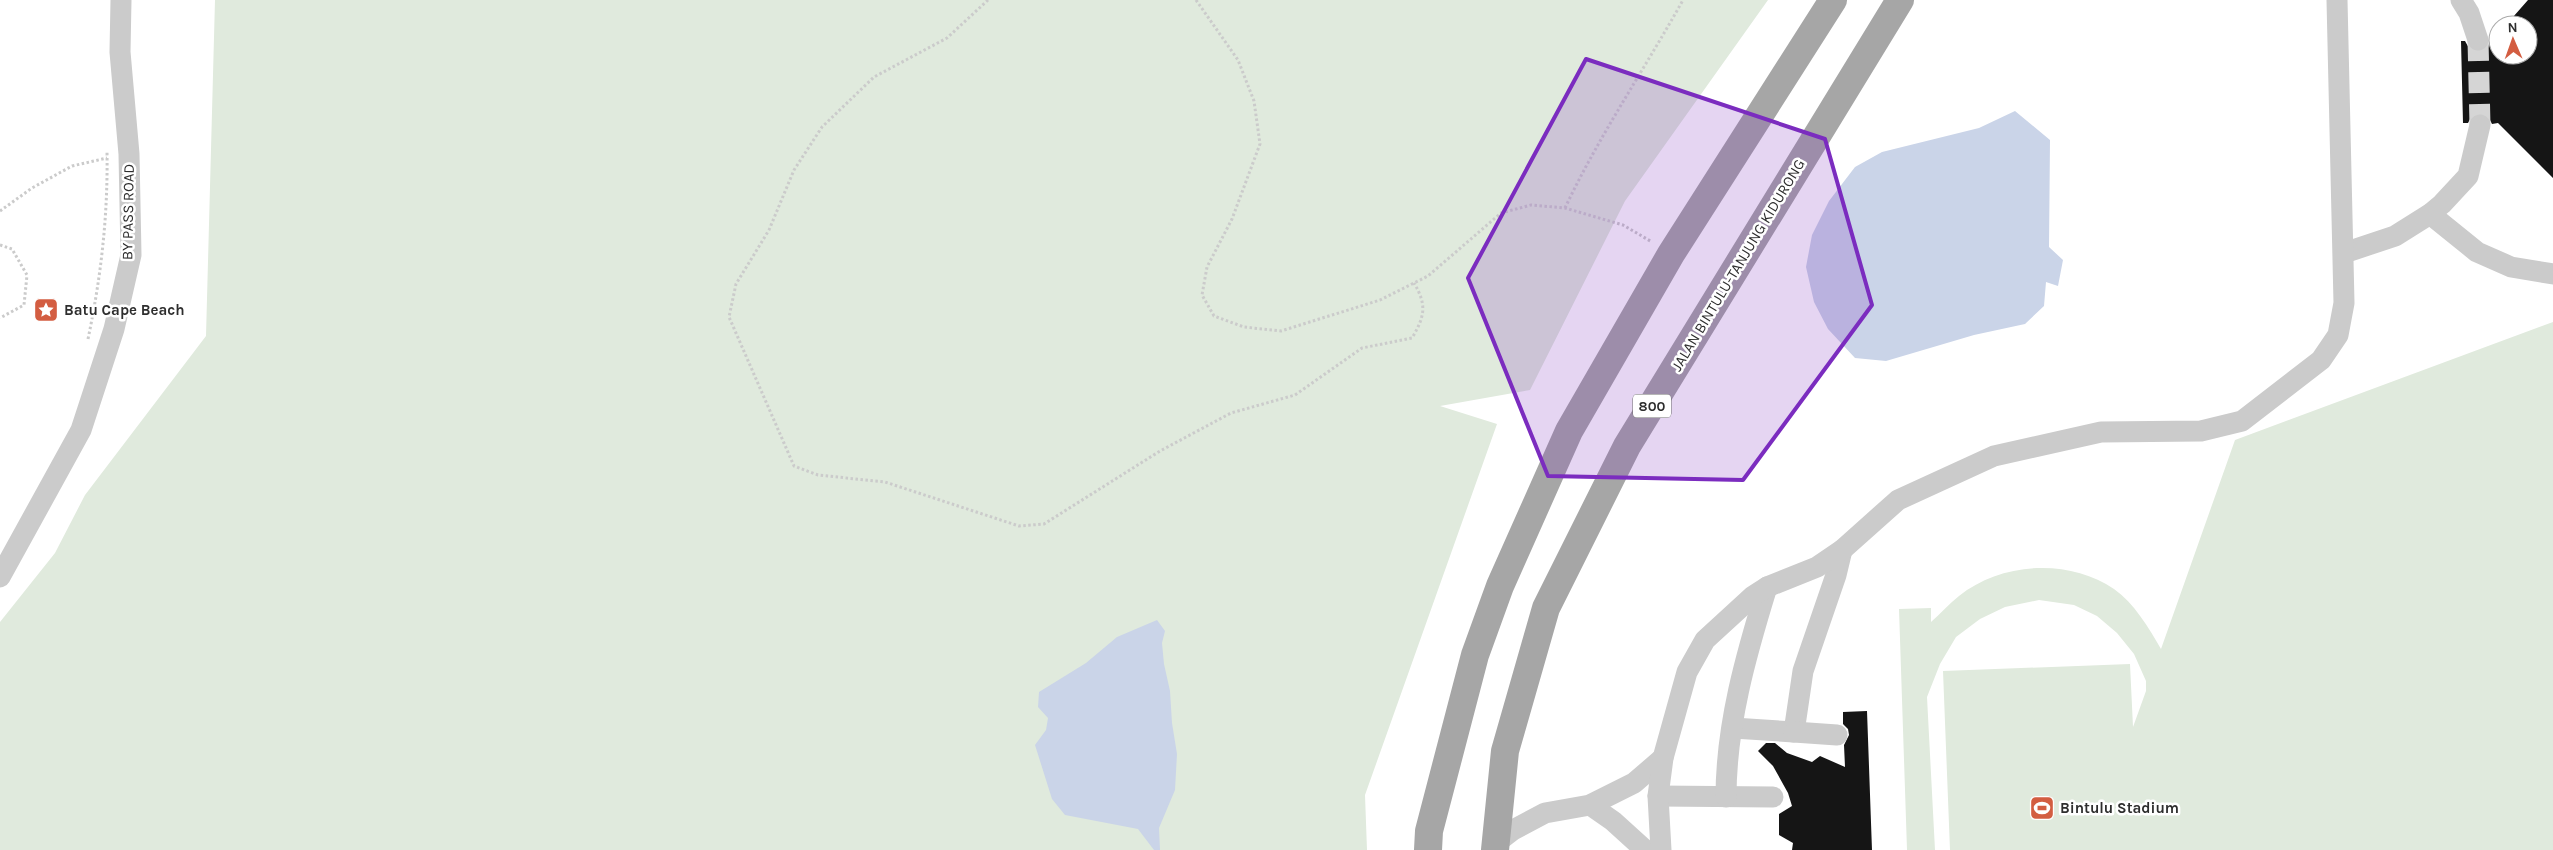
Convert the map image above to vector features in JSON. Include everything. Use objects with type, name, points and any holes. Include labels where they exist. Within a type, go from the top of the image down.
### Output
[{"type":"main road","points":[[1428,850],[1429,830],[1475,655],[1500,586],[1569,431],[1672,254],[1833,0]]},
{"type":"main road","name":"JALAN BINTULU-TANJUNG KIDURONG","points":[[1496,847],[1505,751],[1546,608],[1627,446],[1900,0]]},
{"type":"street","name":"BY PASS ROAD","points":[[3,567],[81,430],[114,329],[131,255],[129,154],[120,52],[122,0]]},
{"type":"street","points":[[1661,850],[1658,796],[1663,758],[1687,672],[1705,640],[1753,596],[1767,587],[1817,567],[1842,550],[1898,500],[1994,456],[2101,432],[2201,430],[2242,421],[2321,360],[2338,335],[2344,303],[2337,0]]},
{"type":"street","points":[[2461,0],[2469,13],[2478,40]]},
{"type":"street","points":[[2344,253],[2395,236],[2430,214],[2468,176],[2480,124]]},
{"type":"street","points":[[2430,214],[2477,252],[2511,267],[2553,274]]},
{"type":"street","points":[[1794,732],[1803,671],[1836,575],[1842,550]]},
{"type":"street","points":[[1726,797],[1726,775],[1743,665],[1767,587]]},
{"type":"street","points":[[1733,728],[1837,735]]},
{"type":"street","points":[[1496,847],[1513,830],[1545,813],[1590,805],[1634,783],[1663,758]]},
{"type":"street","points":[[1658,796],[1773,797]]},
{"type":"street","points":[[1590,805],[1613,821],[1645,850]]},
{"type":"path","points":[[988,0],[947,38],[874,77],[822,127],[794,170],[769,230],[736,284],[729,317],[794,466],[818,475],[885,482],[1019,526],[1044,524],[1160,451],[1231,413],[1295,395],[1362,348],[1412,338],[1423,318],[1422,296],[1414,283]]},
{"type":"path","points":[[1196,0],[1238,60],[1254,102],[1260,144],[1232,219],[1207,266],[1202,295],[1214,316],[1244,327],[1281,331],[1380,300],[1428,276],[1502,213],[1531,205],[1565,208],[1624,225],[1672,254]]},
{"type":"path","points":[[1565,208],[1588,159],[1624,103],[1683,0]]},
{"type":"path","points":[[87,345],[99,286],[106,222],[107,150]]},
{"type":"path","points":[[0,211],[32,188],[72,166],[108,158]]},
{"type":"path","points":[[0,245],[12,249],[27,275],[24,306],[0,318]]},
{"type":"highlighted area","points":[[1586,59],[1825,139],[1872,305],[1743,480],[1548,476],[1468,278]]},
{"type":"shaded area","points":[[215,0],[1768,0],[1625,201],[1530,390],[1440,406],[1497,424],[1365,795],[1367,850],[0,850],[0,622],[55,553],[85,495],[206,336]]},
{"type":"shaded area","points":[[2553,322],[2553,850],[1950,850],[1943,671],[2130,664],[2133,727],[2146,691],[2146,681],[2134,654],[2117,633],[2097,616],[2074,605],[2039,600],[2005,607],[1980,619],[1956,637],[1940,664],[1927,697],[1935,850],[1907,850],[1899,609],[1931,608],[1931,622],[1959,596],[1995,576],[2035,568],[2077,572],[2096,579],[2114,589],[2128,601],[2146,624],[2161,649],[2235,440]]},
{"type":"water","points":[[2015,111],[2050,140],[2049,247],[2063,260],[2058,286],[2046,282],[2044,306],[2025,324],[1974,335],[1886,361],[1855,358],[1828,329],[1814,302],[1806,267],[1812,235],[1829,201],[1855,167],[1882,152],[1979,128]]},
{"type":"water","points":[[1157,620],[1165,631],[1162,643],[1164,664],[1170,691],[1172,723],[1177,754],[1175,790],[1159,828],[1160,850],[1154,850],[1138,829],[1065,815],[1052,799],[1035,745],[1046,730],[1048,718],[1038,707],[1039,692],[1086,663],[1117,637]]},
{"type":"building","points":[[2528,0],[2553,0],[2553,178],[2498,123],[2492,124],[2488,116],[2477,113],[2471,117],[2468,123],[2463,123],[2461,41],[2465,41],[2470,50],[2481,52],[2488,48],[2488,65],[2538,65],[2538,15],[2515,15]]},
{"type":"building","points":[[1867,711],[1872,850],[1792,850],[1793,843],[1779,835],[1779,814],[1792,806],[1788,793],[1773,766],[1758,751],[1766,743],[1775,743],[1787,753],[1812,762],[1820,756],[1845,767],[1844,745],[1849,735],[1848,729],[1843,724],[1843,712]]},
{"type":"tunnel","points":[[2478,40],[2480,125]]},
{"type":"place","name":"Batu Cape Beach","points":[[46,310]]},
{"type":"place","name":"Bintulu Stadium","points":[[2042,808]]}]
